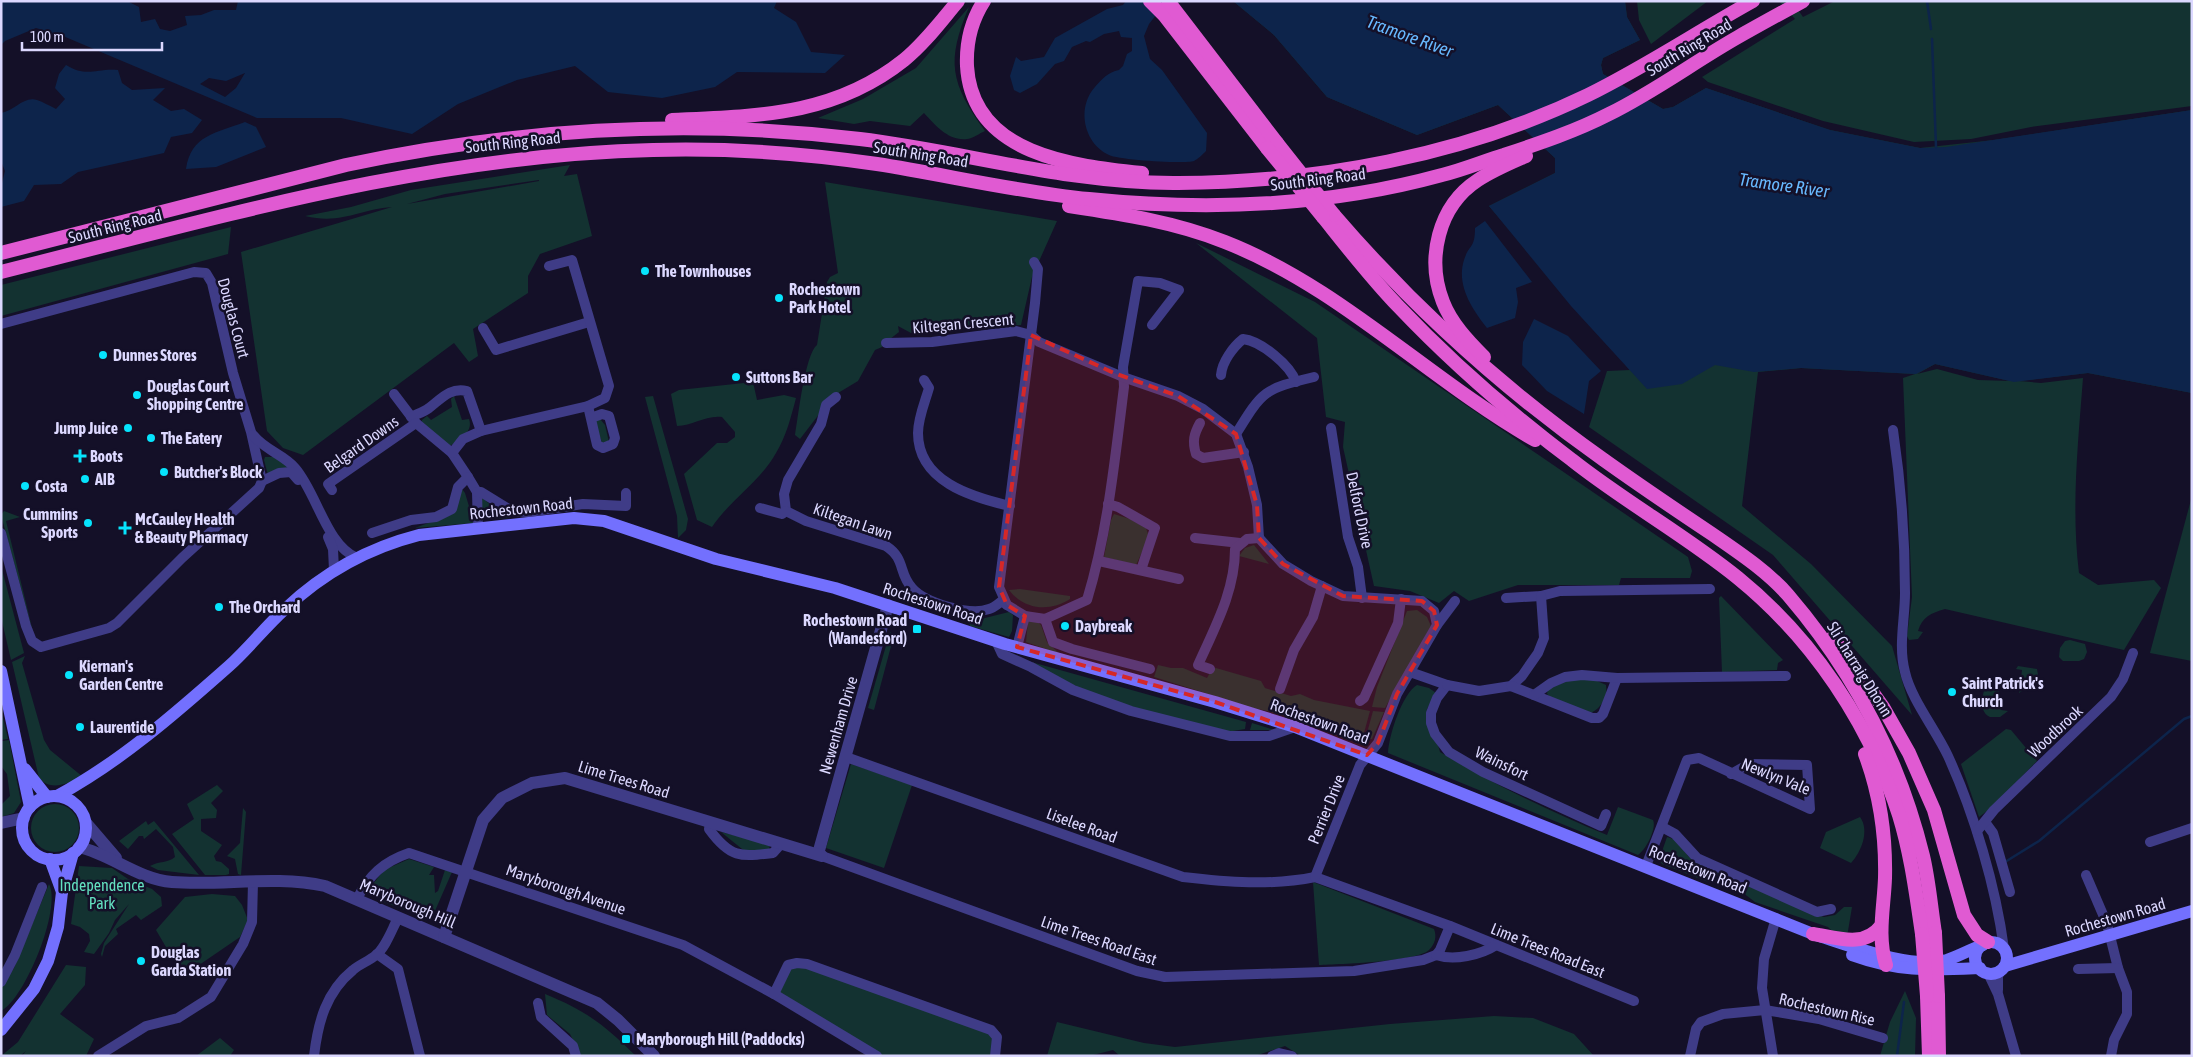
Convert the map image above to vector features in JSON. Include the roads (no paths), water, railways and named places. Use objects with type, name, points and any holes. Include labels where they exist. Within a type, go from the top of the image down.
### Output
[{"type":"highway","points":[[585,130],[662,120],[763,115],[808,108],[833,100],[873,82],[905,59],[930,35],[958,1]]},
{"type":"highway","points":[[984,1],[969,32],[967,55],[968,80],[985,114],[1012,141],[1033,152],[1063,162],[1098,168],[1220,182]]},
{"type":"highway","points":[[1150,1],[1167,7],[1328,216],[1371,276],[1435,343],[1572,461]]},
{"type":"highway","name":"South Ring Road","points":[[1,253],[355,163],[499,138],[585,130],[659,128],[806,134],[923,148],[1103,179],[1174,183],[1220,182],[1318,173],[1395,160],[1441,149],[1548,113],[1619,79],[1753,1]]},
{"type":"highway","name":"South Ring Road","points":[[1,272],[353,185],[494,161],[557,154],[654,150],[736,151],[872,164],[1087,199],[1171,205],[1251,204],[1342,196],[1441,176],[1541,146],[1644,95],[1737,38],[1803,1]]},
{"type":"highway","points":[[1528,402],[1459,330],[1443,303],[1436,276],[1434,249],[1442,224],[1456,200],[1477,180],[1541,146]]},
{"type":"highway","points":[[872,164],[1013,197],[1150,219],[1224,241],[1295,276],[1507,423],[1572,461]]},
{"type":"highway","points":[[1328,216],[1404,294],[1475,360],[1528,402]]},
{"type":"highway","name":"Sli Charraig Dhonn","points":[[1528,402],[1602,459],[1751,562],[1787,594],[1836,657],[1888,747],[1908,802],[1923,859],[1939,1056]]},
{"type":"highway","name":"Sli Charraig Dhonn","points":[[1572,461],[1738,578],[1792,626],[1849,706],[1881,768],[1899,815],[1928,934]]},
{"type":"highway","points":[[1787,594],[1807,610],[1843,651],[1883,707],[1909,753],[1934,810],[1964,915],[1977,935],[1987,943]]},
{"type":"highway","points":[[1849,706],[1874,781],[1885,838],[1881,926],[1884,960]]},
{"type":"highway","points":[[1813,934],[1854,941],[1866,939],[1874,935],[1881,926]]},
{"type":"highway","name":"Sli Charraig Dhonn","points":[[1929,1056],[1933,996]]},
{"type":"main road","name":"Rochestown Road","points":[[52,796],[87,780],[174,713],[240,655],[304,591],[334,570],[398,541],[419,535],[574,518],[604,521],[716,559],[835,588],[996,641],[1215,702],[1295,727],[1776,918],[1813,934],[1842,952],[1884,960],[1912,970],[1984,971]]},
{"type":"main road","points":[[1,671],[21,762],[27,813],[24,836],[27,845],[33,852],[50,859],[58,859],[76,850]]},
{"type":"main road","points":[[1,1030],[34,988],[48,960],[58,927],[62,892],[76,850],[84,840],[86,822],[81,810],[74,803],[52,796],[36,785],[21,762]]},
{"type":"main road","points":[[81,810],[87,780]]},
{"type":"main road","points":[[27,813],[52,796]]},
{"type":"main road","points":[[50,859],[62,892]]},
{"type":"main road","name":"Rochestown Road","points":[[2003,968],[2046,953],[2192,911]]},
{"type":"main road","name":"Rochestown Road","points":[[1884,960],[1946,960],[1987,943]]},
{"type":"main road","points":[[1987,943],[2004,949],[2007,958],[2003,968],[1984,971],[1976,953],[1987,943]]},
{"type":"main road","name":"Rochestown Road","points":[[2004,949],[2016,954],[2046,953]]},
{"type":"street","points":[[452,453],[463,439],[481,431],[588,406],[605,398],[609,386],[572,260],[550,266]]},
{"type":"street","points":[[1034,262],[1038,269],[999,587],[1007,605],[1025,616],[1045,619],[1087,600],[1099,561],[1123,395],[1123,377],[1138,281],[1160,283],[1178,290],[1152,325]]},
{"type":"street","name":"Douglas Court","points":[[1,324],[194,272],[204,272],[209,276],[212,283],[233,373],[251,432],[260,484]]},
{"type":"street","points":[[483,328],[496,350],[589,322]]},
{"type":"street","name":"Kiltegan Crescent","points":[[886,343],[932,342],[1016,331],[1030,335],[1039,342],[1123,377]]},
{"type":"street","points":[[1221,375],[1221,368],[1236,345],[1243,339],[1251,340],[1288,366],[1296,382]]},
{"type":"street","points":[[1123,377],[1178,396],[1203,409],[1236,434],[1244,452],[1257,505],[1259,538],[1283,564],[1343,596],[1422,602],[1434,611],[1438,625]]},
{"type":"street","points":[[1236,434],[1262,395],[1277,386],[1314,377]]},
{"type":"street","points":[[924,380],[929,388],[918,433],[919,446],[926,463],[938,476],[963,493],[1010,506]]},
{"type":"street","name":"Belgard Downs","points":[[332,490],[328,484],[428,409],[443,395],[459,389],[467,391],[481,431]]},
{"type":"street","name":"Belgard Downs","points":[[394,394],[413,420],[452,453],[468,478],[476,492],[478,529]]},
{"type":"street","points":[[760,508],[782,514],[786,510],[784,494],[788,480],[821,424],[826,405],[836,397]]},
{"type":"street","points":[[588,406],[591,418]]},
{"type":"street","points":[[1200,423],[1195,433],[1193,444],[1196,454],[1203,458],[1244,452]]},
{"type":"street","name":"Delford Drive","points":[[1331,428],[1348,537],[1358,567],[1362,598]]},
{"type":"street","points":[[1893,430],[1902,511],[1905,593],[1901,650],[1905,674],[1947,754],[1977,831],[2000,923],[2004,949]]},
{"type":"street","points":[[251,432],[264,448],[294,467],[321,511],[338,544],[357,558]]},
{"type":"street","points":[[1,533],[26,626],[32,641],[41,647],[109,628],[117,624],[182,558],[260,484],[279,473],[291,472],[295,474],[318,513],[333,549],[334,570]]},
{"type":"street","points":[[372,533],[411,520],[436,517],[452,509],[458,487],[468,478]]},
{"type":"street","points":[[476,492],[481,492],[512,511],[528,512],[583,504],[626,506],[626,493]]},
{"type":"street","points":[[1108,504],[1118,507],[1155,528],[1141,570]]},
{"type":"street","name":"Kiltegan Lawn","points":[[786,510],[806,521],[886,546],[896,552],[904,576],[911,588],[930,600],[946,606],[979,611],[989,609],[1002,601],[1007,605]]},
{"type":"street","points":[[1195,538],[1240,543]]},
{"type":"street","points":[[1210,669],[1198,665],[1227,600],[1235,565],[1235,549],[1247,539],[1259,538]]},
{"type":"street","points":[[1099,561],[1179,579]]},
{"type":"street","points":[[1280,688],[1294,650],[1313,617],[1322,586]]},
{"type":"street","points":[[1506,598],[1541,596],[1560,591],[1710,589]]},
{"type":"street","points":[[1511,686],[1522,676],[1538,653],[1544,638],[1541,596]]},
{"type":"street","points":[[1360,701],[1364,698],[1398,623],[1401,599]]},
{"type":"street","name":"Perrier Drive","points":[[1315,876],[1360,765],[1378,743],[1397,694],[1438,625],[1455,601]]},
{"type":"street","name":"Newenham Drive","points":[[820,855],[888,605]]},
{"type":"street","points":[[1017,647],[1025,616]]},
{"type":"street","points":[[1045,619],[1053,642],[1072,649],[1150,669]]},
{"type":"street","points":[[996,641],[1002,654],[1073,690],[1132,711],[1230,736],[1269,736],[1295,727]]},
{"type":"street","name":"Woodbrook","points":[[1977,831],[2027,778],[2111,697],[2123,679],[2133,653]]},
{"type":"street","points":[[1410,672],[1446,685],[1479,691],[1511,686],[1592,718],[1599,718],[1603,714],[1617,678]]},
{"type":"street","points":[[1534,695],[1551,683],[1566,677],[1582,675],[1617,678],[1786,676]]},
{"type":"street","name":"Wainsfort","points":[[1446,685],[1437,698],[1431,713],[1431,723],[1435,734],[1449,752],[1484,772],[1601,826],[1606,814]]},
{"type":"street","name":"Liselee Road","points":[[846,757],[1183,877],[1220,881],[1276,881],[1315,876]]},
{"type":"street","name":"Newlyn Vale","points":[[1646,866],[1683,766],[1687,760],[1699,758],[1731,774],[1810,809],[1807,764],[1749,764],[1731,774]]},
{"type":"street","name":"Lime Trees Road","points":[[444,936],[468,871],[483,820],[502,798],[532,783],[565,778],[820,855]]},
{"type":"street","points":[[1,824],[27,813]]},
{"type":"street","name":"Maryborough Hill","points":[[86,822],[122,864]]},
{"type":"street","points":[[710,822],[709,829],[718,841],[730,851],[745,856],[773,853],[781,844]]},
{"type":"street","points":[[1985,822],[1993,833],[2010,892]]},
{"type":"street","points":[[1662,827],[1675,834],[1697,858],[1817,912],[1831,909]]},
{"type":"street","points":[[2150,842],[2192,829]]},
{"type":"street","name":"Maryborough Hill","points":[[76,850],[122,864],[143,875],[172,882],[312,883],[325,886],[444,936],[596,1004],[618,1020],[654,1056]]},
{"type":"street","name":"Maryborough Avenue","points":[[357,899],[365,883],[375,871],[392,859],[409,852],[683,945],[774,994],[877,1056]]},
{"type":"street","name":"Lime Trees Road East","points":[[820,855],[1150,975],[1165,977],[1354,971],[1423,960],[1436,955],[1443,957],[1484,953],[1496,945]]},
{"type":"street","points":[[2086,875],[2108,924],[2118,968],[2124,982],[2128,1005],[2125,1020],[2114,1040],[2111,1056]]},
{"type":"street","name":"Lime Trees Road East","points":[[1315,876],[1450,926],[1634,1001]]},
{"type":"street","points":[[98,1056],[146,1026],[178,1018],[211,997],[243,944],[252,922],[254,882]]},
{"type":"street","points":[[1,982],[15,955],[42,887]]},
{"type":"street","points":[[314,1056],[318,1026],[330,996],[338,984],[354,969],[377,954],[398,918]]},
{"type":"street","name":"Rochestown Rise","points":[[1773,1056],[1762,988],[1764,959],[1776,918]]},
{"type":"street","points":[[1987,943],[2000,923]]},
{"type":"street","points":[[1436,955],[1450,926]]},
{"type":"street","points":[[377,954],[398,969],[420,1056]]},
{"type":"street","points":[[774,994],[788,965],[797,962],[807,964],[991,1030],[997,1037],[995,1056]]},
{"type":"street","points":[[1998,994],[1998,976],[2003,968]]},
{"type":"street","points":[[2078,969],[2118,968]]},
{"type":"street","points":[[1984,971],[1998,994],[2016,1056]]},
{"type":"street","points":[[538,1003],[541,1017],[572,1046],[576,1056]]},
{"type":"street","name":"Rochestown Rise","points":[[1690,1056],[1696,1029],[1701,1022],[1722,1014],[1765,1010],[1819,1019],[1883,1038]]},
{"type":"street","points":[[1272,1056],[1279,1054],[1292,1056]]},
{"type":"water","points":[[1,1],[127,1],[139,7],[141,22],[155,19],[160,29],[170,31],[187,25],[185,16],[201,15],[214,10],[236,10],[238,1],[777,1],[774,8],[796,22],[811,52],[845,55],[825,73],[737,72],[715,87],[662,98],[608,92],[575,66],[517,80],[458,104],[412,134],[341,118],[257,118],[63,36],[36,28],[5,41],[1,45]],"holes":[[[245,73],[236,88],[225,97],[200,84],[209,78],[226,81]]]},
{"type":"water","points":[[1126,1],[1167,1],[1149,24],[1144,36],[1150,59],[1162,70],[1207,133],[1206,151],[1194,161],[1165,162],[1115,157],[1100,150],[1094,143],[1089,134],[1084,115],[1089,96],[1106,76],[1123,66],[1127,54],[1132,51],[1132,38],[1121,37],[1119,31],[1104,34],[1090,42],[1086,41],[1072,47],[1064,61],[1055,64],[1037,84],[1020,93],[1014,90],[1010,76],[1016,57],[1021,61],[1044,57],[1055,38],[1107,9],[1123,5]]},
{"type":"water","name":"Tramore River","points":[[1233,1],[1625,1],[1627,17],[1640,40],[1603,58],[1601,65],[1603,74],[1663,109],[1673,107],[1706,88],[1830,130],[1920,148],[1946,147],[2192,110],[2192,393],[2088,373],[2014,382],[1935,364],[1916,374],[1801,368],[1754,372],[1715,365],[1682,384],[1647,389],[1571,306],[1489,206],[1555,173],[1555,158],[1498,105],[1417,135],[1327,97],[1274,35]]},
{"type":"water","points":[[66,65],[86,72],[118,70],[122,83],[132,90],[165,88],[153,100],[171,111],[184,109],[202,120],[192,133],[171,137],[164,153],[78,172],[61,184],[34,185],[24,201],[1,207],[1,187],[5,171],[1,161],[1,113],[32,99],[56,109],[65,99],[55,88],[59,74]]},
{"type":"water","points":[[245,122],[256,127],[266,147],[216,167],[186,169],[193,149],[199,142],[215,133]]},
{"type":"water","points":[[1485,221],[1532,282],[1516,288],[1518,302],[1515,318],[1487,328],[1471,305],[1462,278],[1464,260],[1473,243],[1475,228]]},
{"type":"water","points":[[1534,319],[1568,336],[1601,371],[1589,381],[1584,414],[1547,391],[1522,365],[1523,342]]},
{"type":"waterway","points":[[1927,1],[1931,29]]},
{"type":"waterway","points":[[1932,39],[1936,147]]},
{"type":"waterway","points":[[2005,862],[2039,841],[2184,719],[2192,716]]},
{"type":"waterway","points":[[1897,1056],[1904,1002]]},
{"type":"place","name":"The Townhouses","points":[[645,271]]},
{"type":"place","name":"Rochestown Park Hotel","points":[[779,298]]},
{"type":"place","name":"Dunnes Stores","points":[[103,355]]},
{"type":"place","name":"Suttons Bar","points":[[736,377]]},
{"type":"place","name":"Douglas Court Shopping Centre","points":[[137,395]]},
{"type":"place","name":"Jump Juice","points":[[128,428]]},
{"type":"place","name":"The Eatery","points":[[151,438]]},
{"type":"place","name":"Boots","points":[[80,456]]},
{"type":"place","name":"Butcher's Block","points":[[164,472]]},
{"type":"place","name":"AIB","points":[[85,479]]},
{"type":"place","name":"Costa","points":[[25,486]]},
{"type":"place","name":"Cummins Sports","points":[[88,523]]},
{"type":"place","name":"McCauley Health & Beauty Pharmacy","points":[[125,528]]},
{"type":"place","name":"The Orchard","points":[[219,607]]},
{"type":"place","name":"Daybreak","points":[[1065,626]]},
{"type":"place","name":"Rochestown Road (Wandesford)","points":[[917,629]]},
{"type":"place","name":"Kiernan's Garden Centre","points":[[69,675]]},
{"type":"place","name":"Saint Patrick's Church","points":[[1952,692]]},
{"type":"place","name":"Laurentide","points":[[80,727]]},
{"type":"place","name":"Douglas Garda Station","points":[[141,961]]},
{"type":"place","name":"Maryborough Hill (Paddocks)","points":[[626,1039]]},
{"type":"park label","name":"Independence Park","points":[[102,894]]}]
